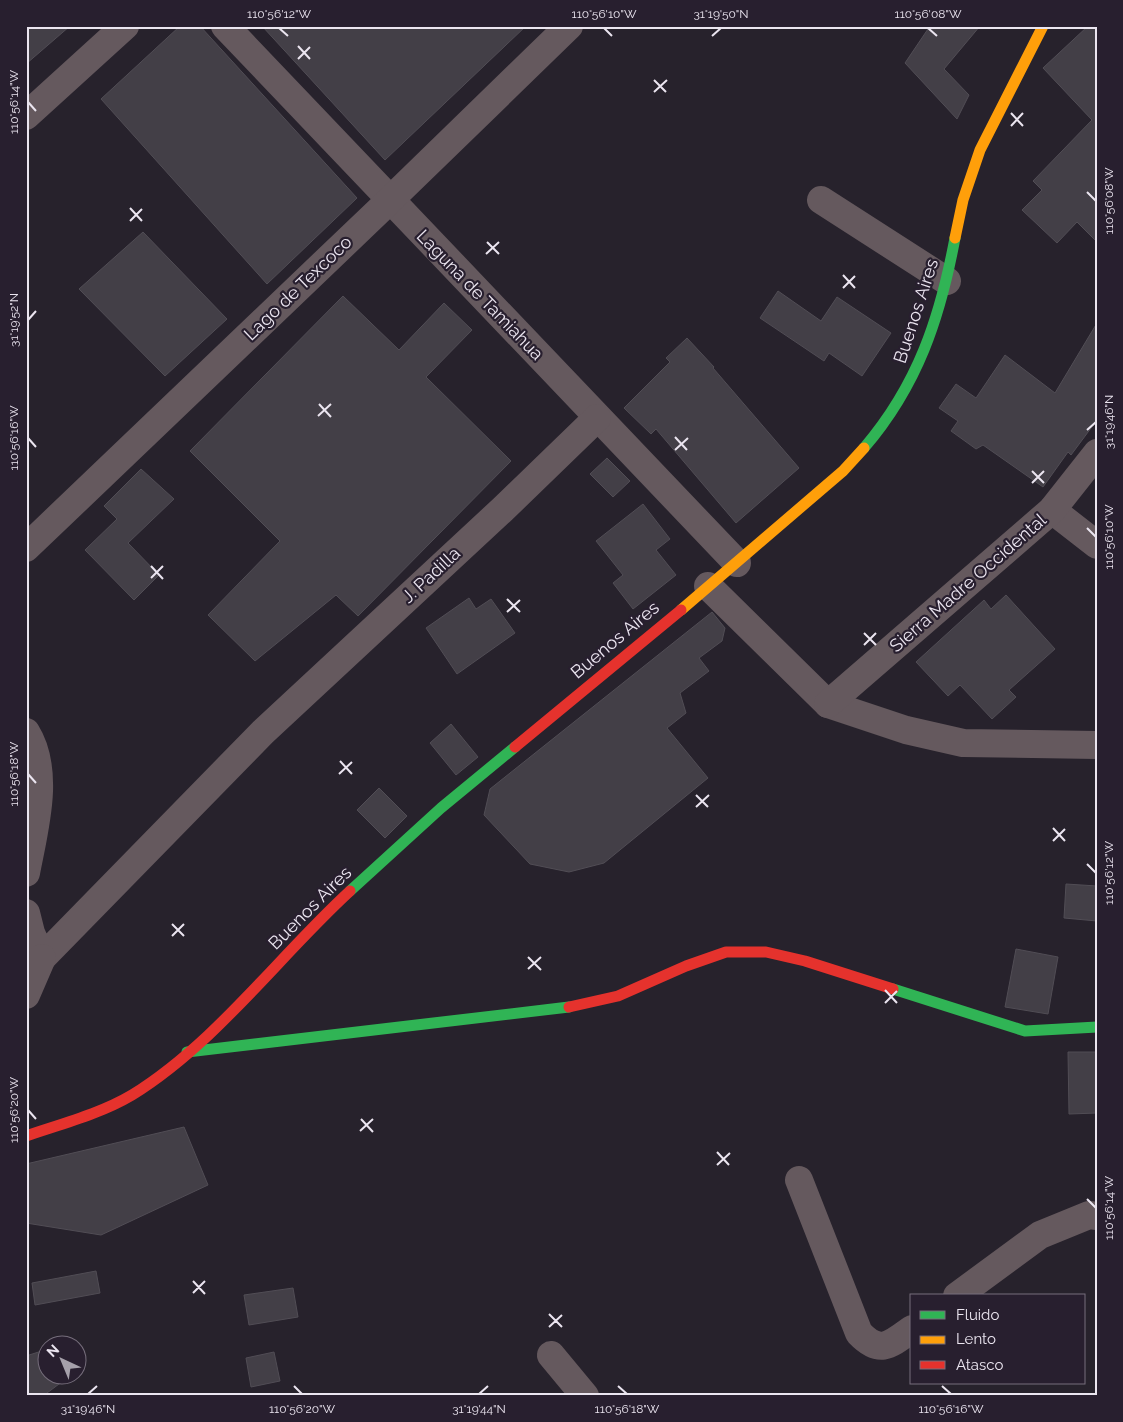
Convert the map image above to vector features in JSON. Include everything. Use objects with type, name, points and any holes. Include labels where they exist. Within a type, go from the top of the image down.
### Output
[{"type":"street","points":[[26,116],[125,26]]},
{"type":"street","name":"Laguna de Tamiahua","points":[[225,26],[737,563]]},
{"type":"street","name":"Lago de Texcoco","points":[[26,548],[569,26]]},
{"type":"street","name":"Buenos Aires","points":[[26,1136],[90,1114],[131,1095],[174,1064],[232,1011],[335,905],[441,808],[737,563],[843,471],[879,430],[898,404],[921,361],[948,280],[963,200],[980,150],[1042,26]]},
{"type":"street","points":[[822,200],[948,280]]},
{"type":"street","name":"J. Padilla","points":[[42,958],[263,732],[503,509],[597,418]]},
{"type":"street","name":"Sierra Madre Occidental","points":[[828,704],[1052,510],[1097,453]]},
{"type":"street","points":[[1052,510],[1097,545]]},
{"type":"street","points":[[708,586],[828,704],[906,730],[963,742],[1097,746]]},
{"type":"street","points":[[26,873],[39,775],[29,737]]},
{"type":"street","points":[[26,913],[31,933],[42,958],[26,995]]},
{"type":"street","points":[[187,1052],[559,1009],[618,996],[686,966],[726,952],[766,952],[805,961],[1025,1031],[1097,1027]]},
{"type":"street","points":[[799,1180],[858,1333],[869,1344],[880,1346],[889,1345],[910,1330]]},
{"type":"street","points":[[960,1294],[1040,1235],[1089,1215],[1097,1216]]},
{"type":"street","points":[[551,1355],[585,1396]]},
{"type":"building","points":[[26,26],[70,26],[26,64]]},
{"type":"building","points":[[180,26],[200,26],[357,198],[267,284],[101,99]]},
{"type":"building","points":[[262,26],[526,26],[385,160]]},
{"type":"building","points":[[930,26],[980,26],[944,69],[969,95],[957,119],[905,63]]},
{"type":"building","points":[[1088,26],[1097,26],[1097,242],[1077,222],[1057,243],[1022,210],[1042,190],[1033,181],[1092,120],[1043,68]]},
{"type":"building","points":[[143,232],[227,319],[165,376],[79,289]]},
{"type":"building","points":[[778,291],[821,321],[837,297],[891,333],[862,376],[829,353],[824,361],[760,318]]},
{"type":"building","points":[[343,296],[399,350],[444,303],[472,330],[426,377],[511,461],[358,616],[336,595],[255,661],[208,615],[280,541],[190,451]]},
{"type":"building","points":[[1097,323],[1097,420],[1071,455],[1068,452],[1043,487],[983,445],[976,449],[951,431],[958,421],[939,408],[956,384],[976,398],[1005,355],[1055,393]]},
{"type":"building","points":[[687,338],[714,367],[799,468],[736,523],[656,429],[651,434],[624,408],[670,362],[666,358]]},
{"type":"building","points":[[607,458],[630,481],[613,497],[590,474]]},
{"type":"building","points":[[141,469],[174,499],[128,543],[159,575],[134,600],[85,550],[117,519],[104,506]]},
{"type":"building","points":[[643,504],[670,539],[656,550],[676,575],[633,609],[613,583],[623,575],[596,541]]},
{"type":"building","points":[[1006,595],[1055,649],[1009,690],[1016,697],[992,719],[960,685],[948,696],[916,662],[984,600],[991,609]]},
{"type":"building","points":[[469,598],[476,609],[491,599],[515,633],[457,674],[426,628]]},
{"type":"building","points":[[712,612],[725,628],[722,641],[699,658],[709,671],[680,693],[686,713],[667,728],[708,778],[604,863],[569,872],[530,864],[484,815],[490,789]]},
{"type":"building","points":[[451,724],[478,757],[456,775],[430,743]]},
{"type":"building","points":[[379,788],[407,816],[385,838],[357,810]]},
{"type":"building","points":[[1066,884],[1097,886],[1097,921],[1064,918]]},
{"type":"building","points":[[1016,949],[1058,957],[1048,1014],[1005,1007]]},
{"type":"building","points":[[1068,1052],[1097,1052],[1097,1113],[1069,1114]]},
{"type":"building","points":[[184,1127],[208,1185],[101,1235],[26,1223],[26,1164]]},
{"type":"building","points":[[96,1271],[100,1293],[35,1305],[32,1283]]},
{"type":"building","points":[[293,1288],[298,1317],[249,1325],[244,1295]]},
{"type":"building","points":[[38,1352],[38,1384],[59,1384],[43,1396],[26,1396],[26,1356]]},
{"type":"building","points":[[274,1352],[280,1381],[251,1387],[246,1358]]},
{"type":"traffic: fast","points":[[864,448],[883,424],[913,375],[934,323],[955,238]]},
{"type":"traffic: fast","points":[[350,891],[441,808],[515,747]]},
{"type":"traffic: fast","points":[[893,989],[1025,1031],[1097,1027]]},
{"type":"traffic: fast","points":[[187,1052],[569,1007]]},
{"type":"traffic: slow","points":[[955,238],[963,200],[980,150],[1043,26]]},
{"type":"traffic: slow","points":[[681,610],[843,471],[864,448]]},
{"type":"traffic: jam","points":[[515,747],[681,610]]},
{"type":"traffic: jam","points":[[26,1136],[107,1108],[132,1095],[163,1074],[219,1025],[350,891]]},
{"type":"traffic: jam","points":[[569,1007],[618,996],[686,966],[726,952],[766,952],[805,961],[893,989]]}]
